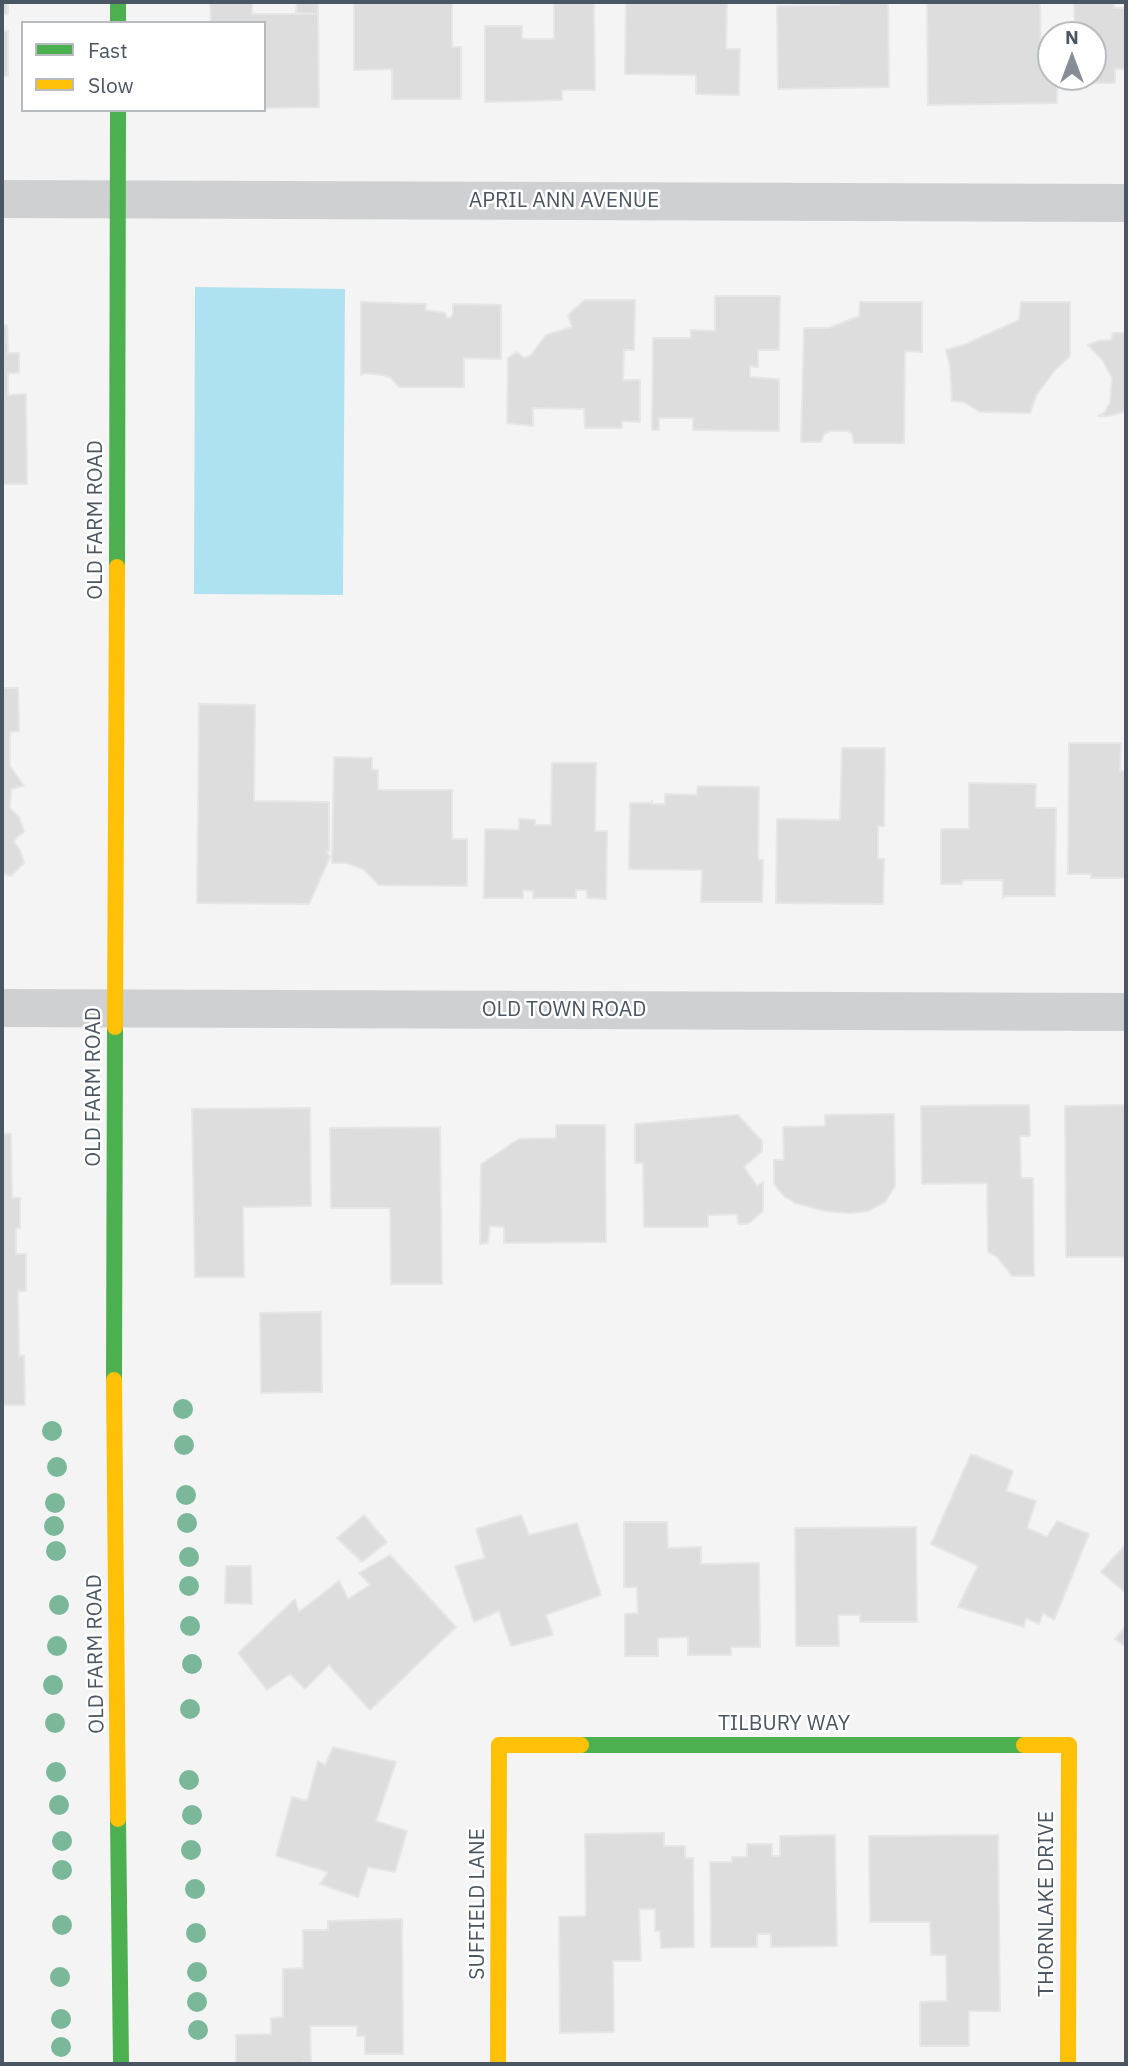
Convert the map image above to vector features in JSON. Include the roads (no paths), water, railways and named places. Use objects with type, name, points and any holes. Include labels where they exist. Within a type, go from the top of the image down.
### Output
[{"type":"street","points":[[118,2],[118,21]]},
{"type":"street","name":"OLD FARM ROAD","points":[[118,112],[114,1426],[121,2064]]},
{"type":"street","name":"APRIL ANN AVENUE","points":[[2,199],[1126,203]]},
{"type":"street","name":"OLD TOWN ROAD","points":[[2,1008],[1126,1012]]},
{"type":"street","name":"TILBURY WAY","points":[[499,1745],[1069,1745]]},
{"type":"street","name":"SUFFIELD LANE","points":[[498,2064],[499,1745]]},
{"type":"street","name":"THORNLAKE DRIVE","points":[[1068,2064],[1069,1745]]},
{"type":"water","points":[[195,287],[345,289],[343,595],[194,594]]}]
